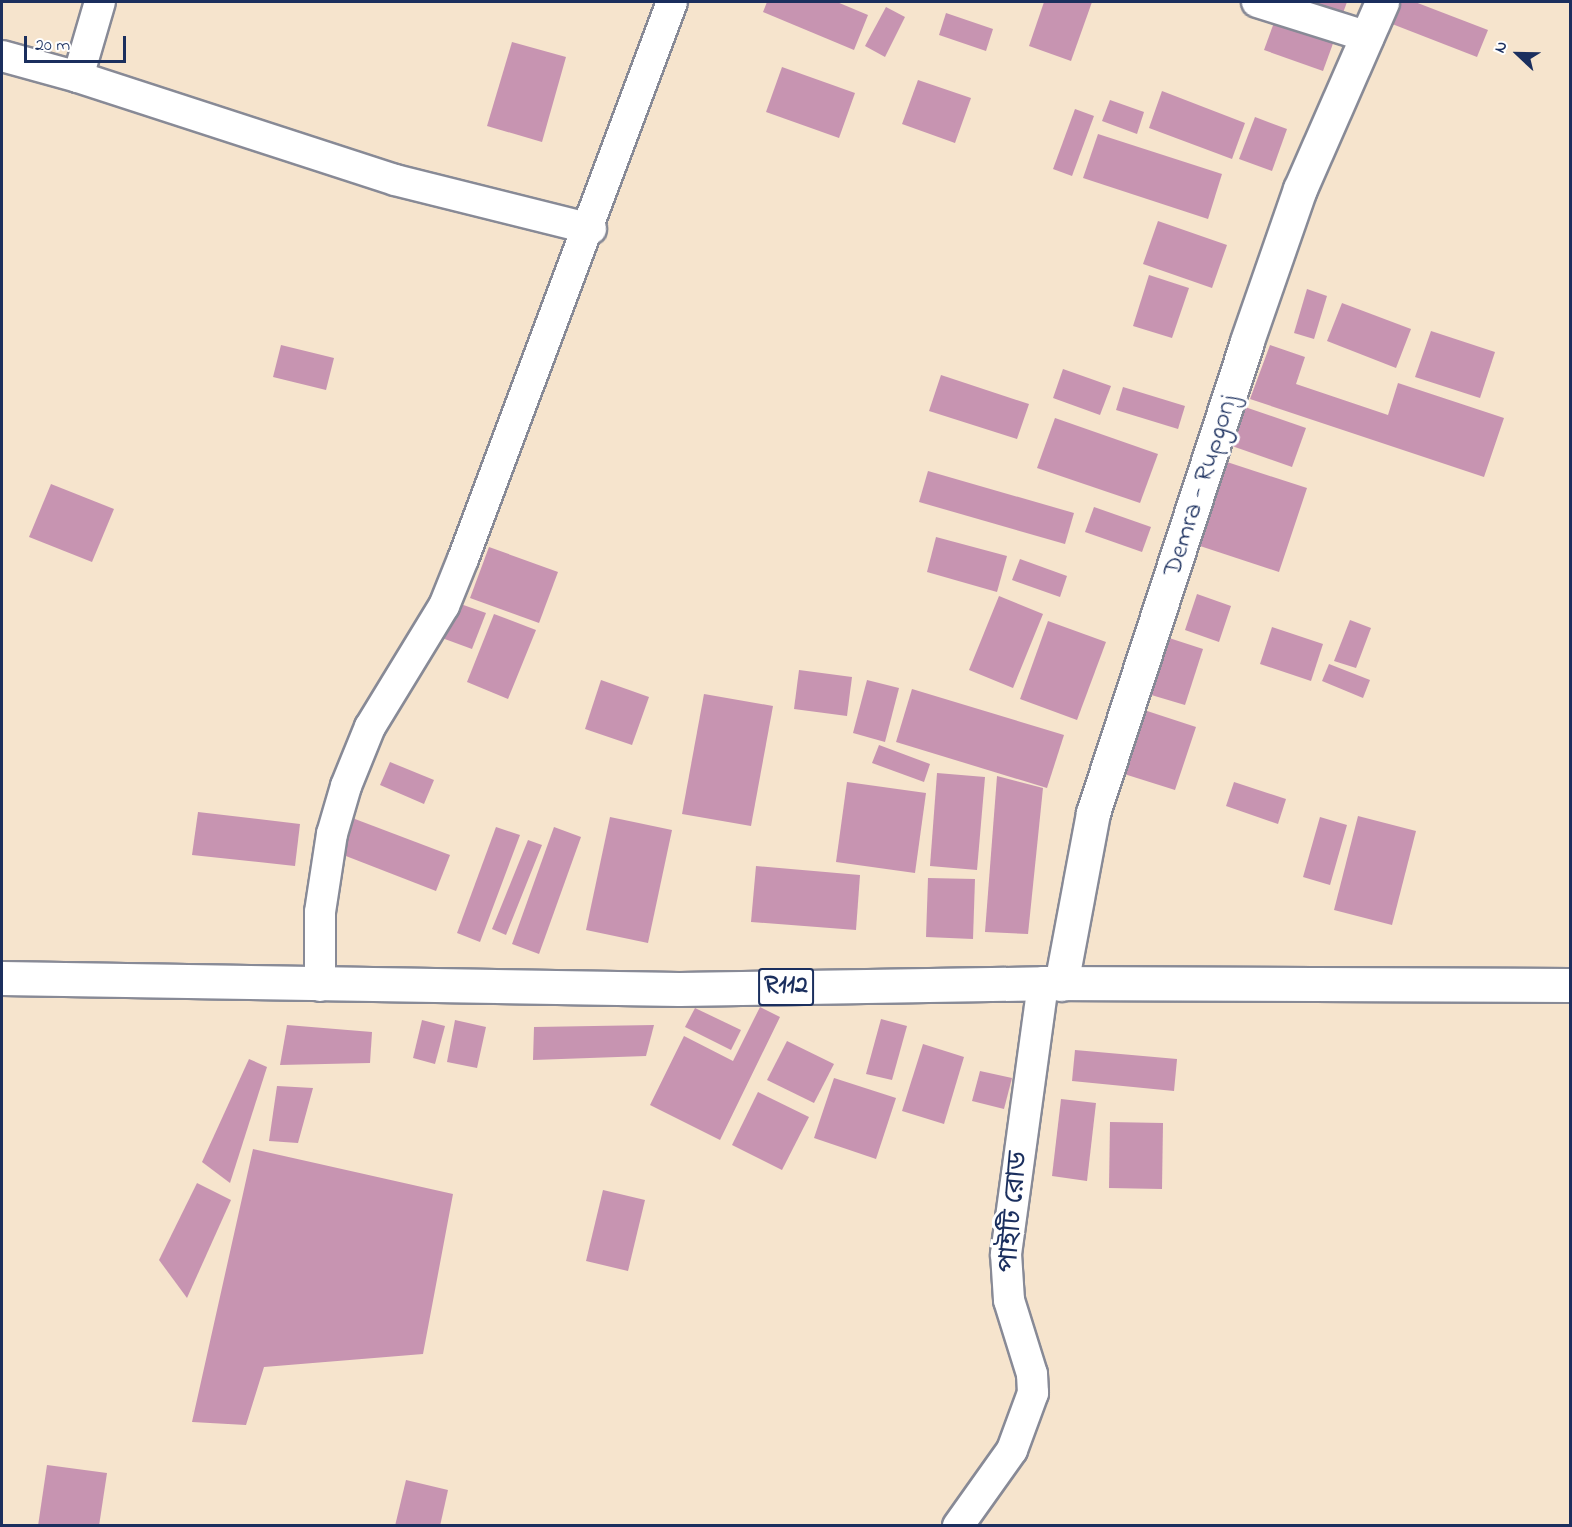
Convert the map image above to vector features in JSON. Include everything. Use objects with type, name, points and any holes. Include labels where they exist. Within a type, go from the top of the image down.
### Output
[{"type":"main road","name":"Demra - Rupgonj","points":[[1052,984],[1094,813],[1300,189],[1383,2]]},
{"type":"main road","name":"R112","points":[[2,978],[320,986],[679,989],[1052,984],[1570,985]]},
{"type":"street","points":[[78,77],[100,2]]},
{"type":"street","points":[[320,986],[320,912],[332,834],[346,786],[370,727],[444,606],[591,229],[672,2]]},
{"type":"street","points":[[1257,2],[1369,37]]},
{"type":"street","points":[[2,56],[78,77],[394,180],[591,229]]},
{"type":"street","name":"পাইটি রোড","points":[[958,1526],[1012,1450],[1033,1393],[1032,1374],[1009,1300],[1006,1254],[1052,984]]},
{"type":"building","points":[[767,2],[837,2],[868,15],[854,50],[763,12]]},
{"type":"building","points":[[1044,2],[1092,2],[1071,61],[1029,46]]},
{"type":"building","points":[[1311,2],[1347,2],[1343,13]]},
{"type":"building","points":[[1395,2],[1415,2],[1488,30],[1477,57],[1387,22]]},
{"type":"building","points":[[886,7],[905,17],[885,57],[865,46]]},
{"type":"building","points":[[946,13],[993,29],[986,51],[939,35]]},
{"type":"building","points":[[1276,17],[1335,38],[1323,71],[1264,50]]},
{"type":"building","points":[[512,42],[566,57],[542,142],[487,126]]},
{"type":"building","points":[[782,67],[855,93],[839,138],[766,112]]},
{"type":"building","points":[[918,80],[971,98],[955,143],[902,124]]},
{"type":"building","points":[[1162,91],[1245,123],[1232,159],[1149,128]]},
{"type":"building","points":[[1110,100],[1144,112],[1137,134],[1102,121]]},
{"type":"building","points":[[1075,109],[1094,116],[1072,176],[1053,169]]},
{"type":"building","points":[[1255,117],[1287,129],[1272,171],[1239,159]]},
{"type":"building","points":[[1098,134],[1222,174],[1208,219],[1083,178]]},
{"type":"building","points":[[1158,221],[1227,245],[1212,288],[1143,264]]},
{"type":"building","points":[[1149,275],[1189,288],[1172,338],[1133,326]]},
{"type":"building","points":[[1307,289],[1327,296],[1314,339],[1294,333]]},
{"type":"building","points":[[1342,303],[1411,329],[1396,368],[1327,341]]},
{"type":"building","points":[[1431,331],[1495,352],[1480,398],[1415,377]]},
{"type":"building","points":[[281,345],[334,358],[326,390],[273,377]]},
{"type":"building","points":[[1270,345],[1305,357],[1296,384],[1388,415],[1398,383],[1504,418],[1484,477],[1250,399]]},
{"type":"building","points":[[1063,369],[1111,386],[1100,415],[1053,398]]},
{"type":"building","points":[[941,375],[1029,404],[1017,439],[929,411]]},
{"type":"building","points":[[1123,387],[1185,406],[1178,429],[1116,410]]},
{"type":"building","points":[[1245,407],[1306,428],[1292,467],[1232,446]]},
{"type":"building","points":[[1055,418],[1158,454],[1140,503],[1037,468]]},
{"type":"building","points":[[1227,462],[1307,488],[1279,572],[1200,546]]},
{"type":"building","points":[[928,471],[1074,513],[1065,544],[919,502]]},
{"type":"building","points":[[51,484],[114,509],[92,562],[29,537]]},
{"type":"building","points":[[1094,507],[1151,527],[1142,552],[1085,532]]},
{"type":"building","points":[[936,537],[1007,556],[997,592],[927,572]]},
{"type":"building","points":[[489,547],[558,572],[539,623],[470,598]]},
{"type":"building","points":[[1020,559],[1067,576],[1060,597],[1012,580]]},
{"type":"building","points":[[1197,594],[1231,606],[1219,642],[1185,630]]},
{"type":"building","points":[[999,596],[1043,614],[1013,688],[969,670]]},
{"type":"building","points":[[455,602],[486,613],[472,649],[442,638]]},
{"type":"building","points":[[494,614],[536,630],[508,699],[467,682]]},
{"type":"building","points":[[1350,620],[1371,628],[1356,668],[1334,661]]},
{"type":"building","points":[[1048,621],[1106,642],[1077,720],[1020,699]]},
{"type":"building","points":[[1272,627],[1323,644],[1311,681],[1260,664]]},
{"type":"building","points":[[1166,637],[1203,649],[1185,705],[1148,694]]},
{"type":"building","points":[[1329,664],[1370,680],[1363,698],[1322,681]]},
{"type":"building","points":[[799,670],[852,677],[847,716],[794,709]]},
{"type":"building","points":[[601,680],[649,697],[632,745],[585,729]]},
{"type":"building","points":[[867,680],[899,688],[885,742],[853,733]]},
{"type":"building","points":[[912,689],[1064,735],[1047,788],[896,742]]},
{"type":"building","points":[[704,694],[773,706],[751,826],[682,814]]},
{"type":"building","points":[[1141,709],[1196,727],[1175,790],[1121,773]]},
{"type":"building","points":[[879,745],[930,764],[924,782],[872,763]]},
{"type":"building","points":[[390,762],[434,780],[424,804],[380,785]]},
{"type":"building","points":[[937,773],[985,777],[977,870],[930,866]]},
{"type":"building","points":[[997,776],[1043,788],[1028,934],[985,932]]},
{"type":"building","points":[[847,782],[926,793],[915,873],[836,862]]},
{"type":"building","points":[[1234,782],[1286,799],[1278,824],[1226,806]]},
{"type":"building","points":[[198,812],[300,824],[295,866],[192,855]]},
{"type":"building","points":[[347,816],[450,855],[436,891],[333,851]]},
{"type":"building","points":[[1358,816],[1416,831],[1392,925],[1334,910]]},
{"type":"building","points":[[610,817],[672,830],[648,943],[586,930]]},
{"type":"building","points":[[1320,817],[1347,825],[1330,885],[1303,877]]},
{"type":"building","points":[[496,827],[520,835],[480,942],[457,933]]},
{"type":"building","points":[[554,827],[581,837],[539,954],[512,944]]},
{"type":"building","points":[[528,840],[542,845],[506,935],[492,929]]},
{"type":"building","points":[[756,866],[860,875],[856,930],[751,922]]},
{"type":"building","points":[[928,878],[975,879],[973,939],[926,937]]},
{"type":"building","points":[[760,1007],[780,1017],[720,1140],[650,1105],[684,1036],[733,1061]]},
{"type":"building","points":[[695,1008],[741,1030],[731,1050],[685,1027]]},
{"type":"building","points":[[881,1019],[907,1026],[892,1080],[866,1074]]},
{"type":"building","points":[[422,1020],[445,1026],[435,1064],[413,1058]]},
{"type":"building","points":[[455,1020],[486,1027],[477,1068],[447,1062]]},
{"type":"building","points":[[287,1025],[372,1032],[370,1063],[280,1065]]},
{"type":"building","points":[[654,1025],[646,1056],[533,1060],[534,1027]]},
{"type":"building","points":[[787,1041],[834,1064],[814,1103],[767,1080]]},
{"type":"building","points":[[923,1044],[964,1057],[944,1124],[902,1111]]},
{"type":"building","points":[[1075,1050],[1177,1059],[1174,1091],[1072,1081]]},
{"type":"building","points":[[249,1059],[267,1067],[230,1183],[202,1162]]},
{"type":"building","points":[[980,1071],[1012,1078],[1004,1109],[972,1101]]},
{"type":"building","points":[[834,1078],[896,1098],[876,1159],[814,1138]]},
{"type":"building","points":[[277,1086],[313,1088],[298,1143],[269,1141]]},
{"type":"building","points":[[758,1092],[809,1117],[782,1170],[732,1145]]},
{"type":"building","points":[[1061,1099],[1096,1103],[1087,1181],[1052,1176]]},
{"type":"building","points":[[1110,1122],[1163,1123],[1162,1189],[1109,1188]]},
{"type":"building","points":[[253,1149],[453,1194],[423,1354],[264,1367],[246,1425],[192,1422]]},
{"type":"building","points":[[197,1183],[231,1200],[187,1298],[159,1260]]},
{"type":"building","points":[[603,1190],[645,1200],[628,1271],[586,1261]]},
{"type":"building","points":[[47,1465],[107,1473],[99,1526],[38,1526]]},
{"type":"building","points":[[406,1480],[448,1490],[440,1526],[395,1526]]}]
